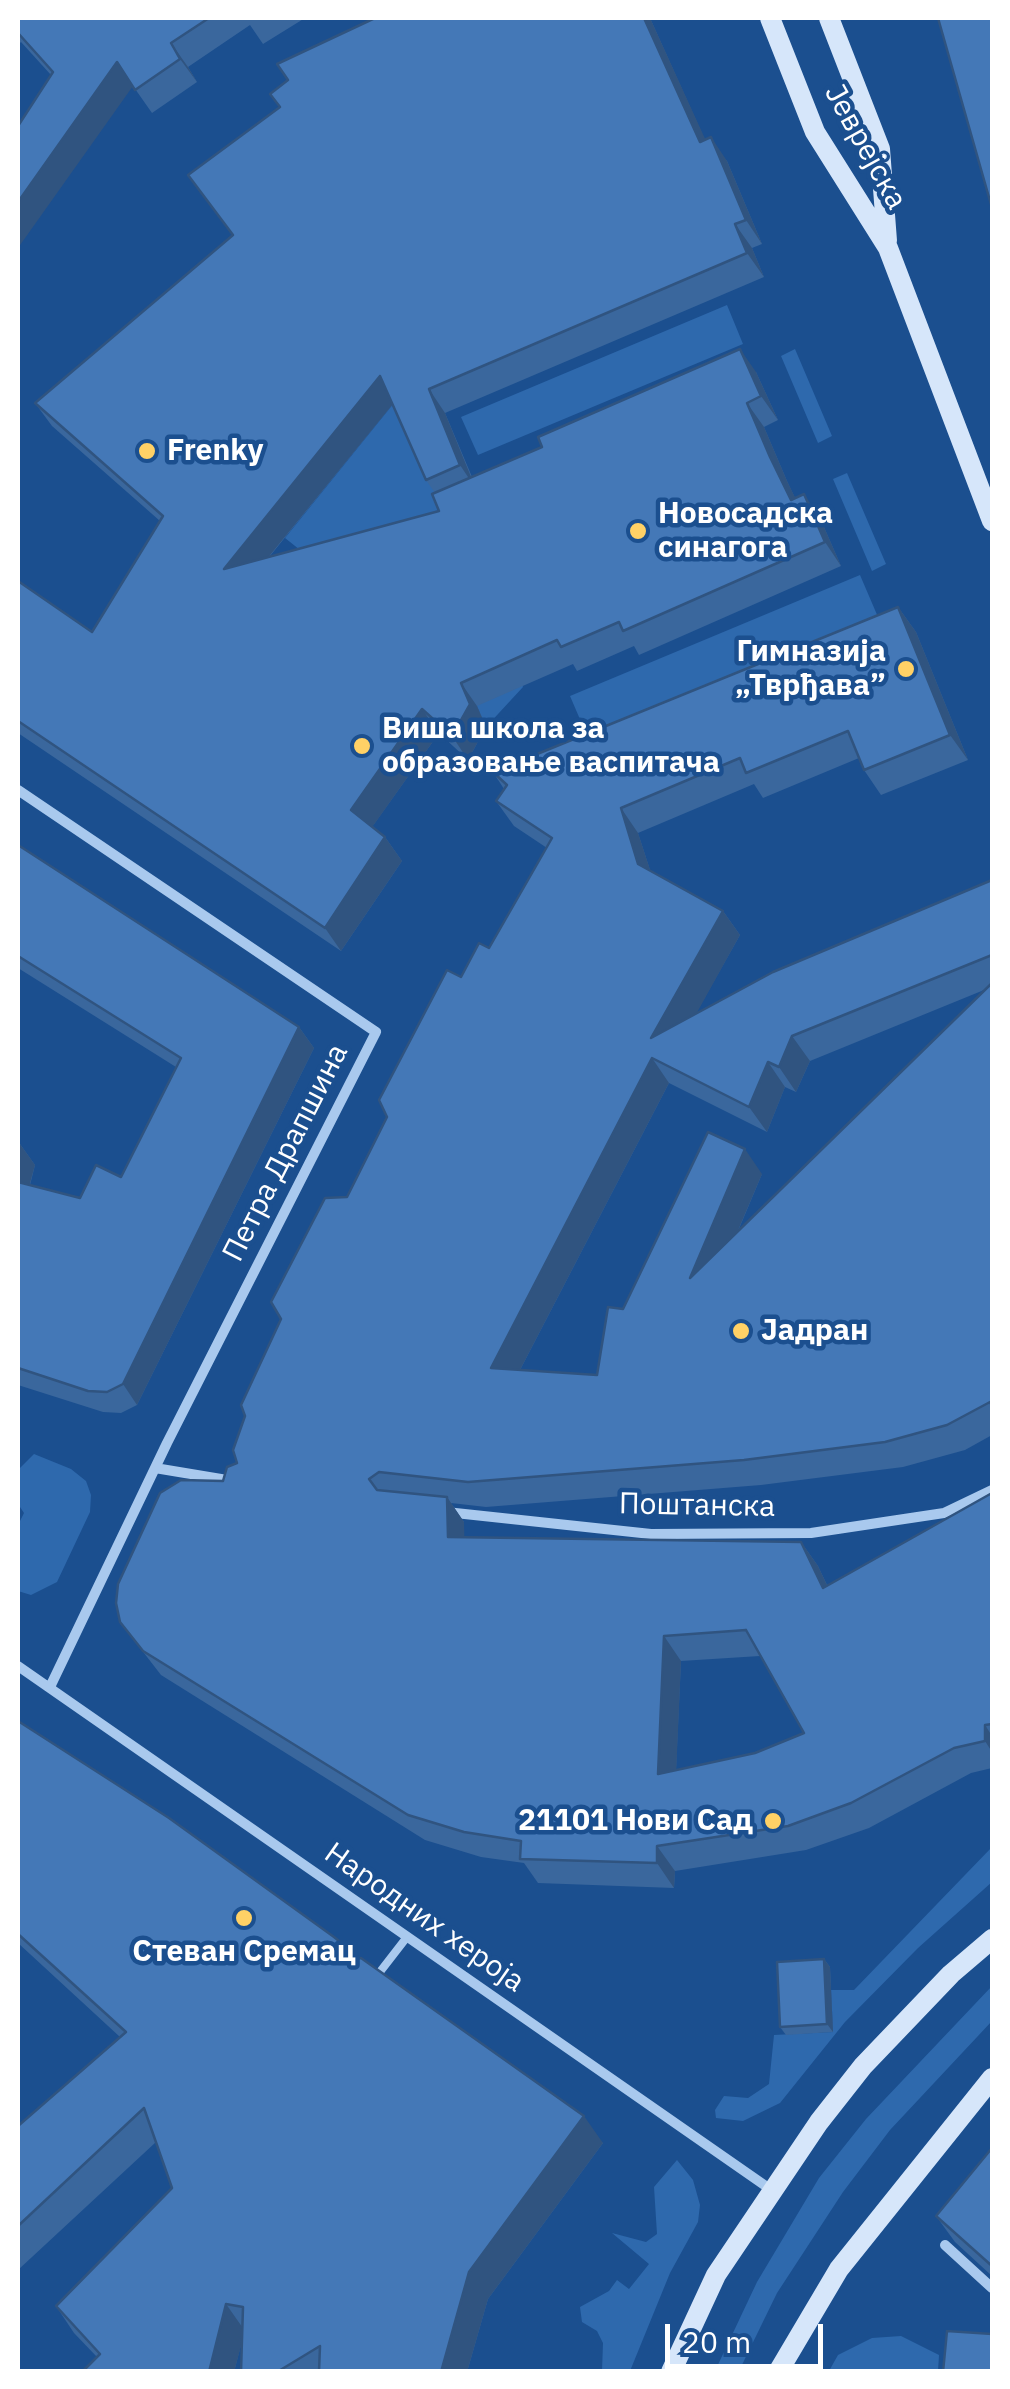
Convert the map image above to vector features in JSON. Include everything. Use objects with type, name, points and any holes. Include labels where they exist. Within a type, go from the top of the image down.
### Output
[{"type":"main road","name":"Јеврејска","points":[[770,18],[814,132],[888,248],[992,521]]},
{"type":"main road","name":"Јеврејска","points":[[828,18],[880,149],[888,248]]},
{"type":"main road","points":[[671,2372],[716,2275],[770,2190],[863,2066],[951,1974],[992,1938]]},
{"type":"main road","points":[[778,2372],[839,2268],[992,2078]]},
{"type":"street","name":"Петра Драпшина","points":[[18,790],[376,1032],[155,1468]]},
{"type":"street","points":[[50,1687],[155,1468],[247,1483]]},
{"type":"street","name":"Поштанска","points":[[434,1510],[651,1534],[811,1533],[944,1513],[992,1490]]},
{"type":"street","name":"Народних хероја","points":[[18,1666],[770,2190]]},
{"type":"street","points":[[945,2245],[992,2288]]},
{"type":"lane","points":[[374,1980],[406,1937]]},
{"type":"shaded area","points":[[727,305],[743,344],[478,455],[461,417]]},
{"type":"shaded area","points":[[795,349],[832,436],[818,443],[781,356]]},
{"type":"shaded area","points":[[419,372],[523,687],[486,727],[408,547],[324,569],[285,538]]},
{"type":"shaded area","points":[[847,473],[886,564],[872,571],[833,479]]},
{"type":"shaded area","points":[[860,575],[884,631],[594,752],[570,696]]},
{"type":"shaded area","points":[[34,1454],[71,1469],[86,1481],[91,1495],[90,1512],[57,1582],[31,1595],[18,1591],[18,1525],[24,1513],[18,1504],[18,1470]]},
{"type":"shaded area","points":[[992,1847],[992,1882],[918,1948],[845,2022],[780,2103],[743,2121],[716,2118],[715,2110],[724,2096],[748,2098],[769,2084],[774,2035],[833,2032],[831,1990],[854,1990]]},
{"type":"shaded area","points":[[992,1986],[992,2021],[890,2130],[843,2192],[777,2293],[739,2371],[715,2371],[757,2282],[819,2178],[866,2119]]},
{"type":"shaded area","points":[[677,2160],[693,2180],[700,2205],[698,2222],[670,2273],[630,2371],[602,2371],[603,2343],[597,2331],[582,2322],[580,2307],[609,2291],[617,2280],[629,2289],[649,2264],[612,2233],[646,2242],[657,2234],[654,2187]]},
{"type":"shaded area","points":[[901,2336],[939,2355],[938,2371],[829,2371],[838,2355],[872,2338]]},
{"type":"building","points":[[18,18],[209,18],[171,43],[180,59],[135,90],[117,62],[18,202],[18,126],[53,72],[18,33]]},
{"type":"building","points":[[375,18],[644,18],[700,142],[711,137],[746,220],[735,224],[747,253],[429,389],[460,465],[426,480],[380,376],[224,569],[439,511],[432,494],[542,447],[538,437],[740,349],[761,396],[747,403],[770,457],[791,500],[804,494],[825,542],[623,631],[619,622],[561,647],[557,640],[461,683],[470,704],[452,736],[422,709],[351,810],[385,837],[325,928],[18,721],[18,581],[92,632],[163,516],[35,403],[233,235],[188,175],[280,107],[270,94],[288,80],[277,64]]},
{"type":"building","points":[[938,18],[992,18],[992,208]]},
{"type":"building","points":[[898,607],[950,735],[864,770],[848,731],[746,773],[740,758],[621,808],[638,864],[723,911],[651,1038],[773,972],[992,880],[992,955],[792,1036],[779,1067],[768,1062],[749,1107],[652,1058],[491,1368],[597,1375],[608,1307],[623,1309],[708,1132],[745,1149],[690,1278],[992,983],[992,1406],[990,1402],[947,1425],[885,1442],[744,1460],[468,1482],[379,1472],[369,1479],[377,1490],[447,1497],[448,1537],[801,1542],[823,1588],[992,1493],[992,1724],[985,1725],[985,1741],[954,1748],[851,1803],[788,1826],[657,1846],[657,1863],[520,1859],[521,1841],[464,1832],[408,1815],[143,1651],[120,1622],[116,1603],[118,1584],[160,1493],[181,1480],[223,1481],[227,1467],[237,1463],[233,1450],[245,1416],[241,1405],[281,1319],[271,1302],[325,1198],[347,1197],[387,1117],[379,1100],[447,970],[461,977],[479,943],[489,948],[552,838],[496,801],[507,785],[493,772]],"holes":[[[746,1630],[804,1733],[755,1753],[658,1774],[664,1636]]]},
{"type":"building","points":[[18,845],[299,1027],[123,1384],[107,1392],[88,1391],[18,1368],[18,1182],[80,1198],[96,1165],[121,1177],[181,1058],[18,956]]},
{"type":"building","points":[[18,1721],[169,1818],[334,1937],[349,1949],[352,1960],[361,1958],[584,2116],[469,2272],[441,2372],[319,2372],[320,2346],[277,2372],[241,2372],[243,2307],[226,2304],[209,2372],[82,2372],[100,2354],[56,2306],[172,2188],[144,2108],[18,2226],[18,2126],[126,2032],[18,1934]]},
{"type":"building","points":[[824,1959],[827,2024],[780,2027],[777,1962]]},
{"type":"building","points":[[992,2148],[992,2266],[936,2216]]},
{"type":"building","points":[[947,2331],[992,2334],[992,2372],[943,2372]]},
{"type":"place","name":"Frenky","points":[[147,451]]},
{"type":"place","name":"Новосадска синагога","points":[[638,531]]},
{"type":"place","name":"Гимназија „Тврђава”","points":[[906,669]]},
{"type":"place","name":"Виша школа за образовање васпитача","points":[[362,746]]},
{"type":"place","name":"Јадран","points":[[741,1331]]},
{"type":"place","name":"21101 Нови Сад","points":[[773,1821]]},
{"type":"place","name":"Стеван Сремац","points":[[244,1918]]}]
